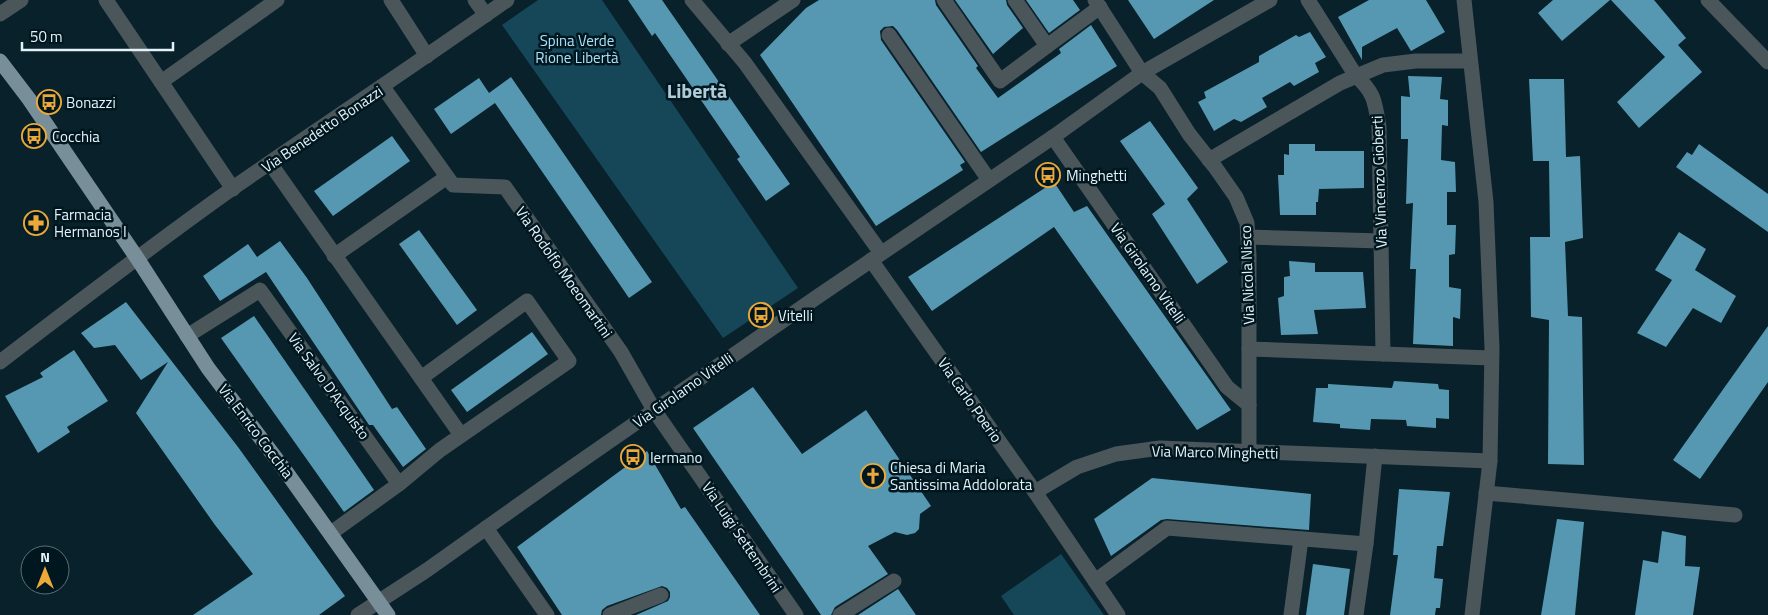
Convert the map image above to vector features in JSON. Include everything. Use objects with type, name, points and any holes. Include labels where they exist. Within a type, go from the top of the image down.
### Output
[{"type":"main road","name":"Via Enrico Cocchia","points":[[0,61],[29,99],[137,258],[208,368],[380,601],[388,615]]},
{"type":"street","points":[[0,14],[21,0]]},
{"type":"street","points":[[106,0],[233,189]]},
{"type":"street","points":[[161,82],[277,0]]},
{"type":"street","points":[[391,0],[427,56]]},
{"type":"street","points":[[475,0],[486,15]]},
{"type":"street","name":"Via Benedetto Bonazzi","points":[[137,258],[270,163],[507,0]]},
{"type":"street","points":[[692,0],[745,63],[876,257]]},
{"type":"street","points":[[728,44],[793,0]]},
{"type":"street","points":[[944,0],[1000,82],[1097,4]]},
{"type":"street","points":[[1015,0],[1046,46]]},
{"type":"street","name":"Via Girolamo Vitelli","points":[[358,615],[427,570],[654,410],[1053,137],[1142,73],[1270,0]]},
{"type":"street","name":"Via Vincenzo Gioberti","points":[[1308,0],[1356,76],[1367,86],[1374,97],[1378,120],[1383,354]]},
{"type":"street","points":[[1464,0],[1486,202],[1491,358],[1490,461],[1472,615]]},
{"type":"street","points":[[1708,0],[1768,62]]},
{"type":"street","name":"Via Nicola Nisco","points":[[1097,4],[1142,73],[1160,88],[1188,134],[1236,197],[1247,223],[1249,452]]},
{"type":"street","points":[[889,35],[989,180]]},
{"type":"street","points":[[1209,160],[1340,83],[1384,65],[1416,61],[1470,61]]},
{"type":"street","name":"Via Rodolfo Moeomartini","points":[[383,87],[453,185],[505,187],[621,352],[654,410]]},
{"type":"street","name":"Via Girolamo Vitelli","points":[[1053,137],[1227,387],[1249,405]]},
{"type":"street","points":[[270,163],[461,435]]},
{"type":"street","points":[[334,256],[447,176]]},
{"type":"street","points":[[1248,236],[1381,241]]},
{"type":"street","name":"Via Carlo Poerio","points":[[876,257],[1118,615]]},
{"type":"street","points":[[0,362],[137,258]]},
{"type":"street","name":"Via Salvo D'Acquisto","points":[[187,336],[260,290],[399,484]]},
{"type":"street","points":[[330,534],[399,484],[440,450],[569,361],[526,301],[420,378]]},
{"type":"street","points":[[1249,349],[1491,358]]},
{"type":"street","name":"Via Luigi Settembrini","points":[[654,410],[796,615]]},
{"type":"street","name":"Via Marco Minghetti","points":[[1034,492],[1077,467],[1116,454],[1160,448],[1490,461]]},
{"type":"street","points":[[1356,615],[1366,544],[1375,456]]},
{"type":"street","points":[[1486,493],[1735,515]]},
{"type":"street","points":[[486,528],[547,615]]},
{"type":"street","points":[[1096,581],[1167,528],[1366,544]]},
{"type":"street","points":[[1291,615],[1301,539]]},
{"type":"street","points":[[840,615],[894,581]]},
{"type":"street","points":[[610,615],[661,595]]},
{"type":"green space","name":"Spina Verde Rione Libertà","points":[[538,0],[602,0],[798,288],[723,338],[502,25]]},
{"type":"green space","points":[[1061,554],[1104,615],[1014,615],[1001,596]]},
{"type":"building","points":[[628,0],[662,0],[790,184],[766,201],[737,159],[740,157],[655,33],[652,36]]},
{"type":"building","points":[[819,0],[935,0],[936,5],[978,66],[976,68],[998,98],[1061,53],[1059,49],[1091,25],[1117,66],[981,152],[897,30],[893,26],[884,27],[880,31],[881,40],[965,162],[960,165],[963,170],[876,226],[760,55],[806,8]]},
{"type":"building","points":[[955,0],[1006,0],[1007,5],[1023,28],[993,54]]},
{"type":"building","points":[[1026,0],[1073,0],[1080,10],[1049,33]]},
{"type":"building","points":[[1128,0],[1214,0],[1154,39]]},
{"type":"building","points":[[1369,0],[1426,0],[1445,32],[1411,51],[1397,28],[1362,47],[1362,60],[1338,17]]},
{"type":"building","points":[[1553,0],[1610,0],[1562,41],[1538,13]]},
{"type":"building","points":[[1611,0],[1654,0],[1686,38],[1678,45],[1702,72],[1639,128],[1617,102],[1665,57]]},
{"type":"building","points":[[1310,32],[1326,57],[1315,63],[1319,72],[1294,86],[1290,82],[1262,98],[1267,107],[1241,122],[1234,119],[1214,131],[1198,102],[1206,98],[1204,92],[1259,62],[1259,56],[1296,35],[1299,37]]},
{"type":"building","points":[[1408,76],[1442,77],[1440,99],[1448,100],[1448,126],[1442,125],[1441,160],[1455,162],[1456,192],[1447,192],[1447,225],[1456,225],[1455,254],[1449,255],[1449,287],[1461,289],[1460,319],[1453,317],[1453,346],[1413,344],[1416,269],[1410,269],[1413,203],[1406,204],[1408,139],[1401,139],[1401,96],[1410,97]]},
{"type":"building","points":[[511,77],[652,282],[629,298],[495,103],[451,134],[434,109],[479,78],[489,93]]},
{"type":"building","points":[[1529,79],[1564,79],[1566,157],[1580,156],[1583,238],[1565,242],[1568,316],[1582,317],[1584,465],[1548,464],[1549,320],[1531,317],[1530,237],[1550,237],[1549,161],[1533,161]]},
{"type":"building","points":[[1150,121],[1198,188],[1187,199],[1228,262],[1197,284],[1152,214],[1165,204],[1120,141]]},
{"type":"building","points":[[392,136],[410,161],[333,216],[314,191]]},
{"type":"building","points":[[1289,144],[1315,144],[1315,151],[1364,151],[1364,188],[1319,189],[1316,215],[1280,215],[1278,175],[1284,175],[1284,154],[1289,155]]},
{"type":"building","points":[[1699,144],[1768,194],[1768,232],[1676,167],[1687,152],[1692,155]]},
{"type":"building","points":[[1054,182],[1074,212],[1087,206],[1231,410],[1197,430],[1054,227],[932,311],[908,277]]},
{"type":"building","points":[[419,230],[477,310],[457,325],[399,244]]},
{"type":"building","points":[[1679,232],[1706,249],[1695,270],[1736,296],[1721,323],[1693,308],[1666,347],[1637,333],[1672,280],[1655,270]]},
{"type":"building","points":[[280,241],[307,278],[392,409],[397,407],[426,449],[403,467],[373,425],[369,425],[266,272],[220,301],[203,276],[248,244],[257,257]]},
{"type":"building","points":[[1289,261],[1315,263],[1315,272],[1363,272],[1366,308],[1314,310],[1318,334],[1281,335],[1278,298],[1284,296],[1284,277],[1290,276]]},
{"type":"building","points":[[126,302],[238,447],[345,596],[319,615],[193,615],[253,574],[215,525],[136,413],[168,362],[141,380],[115,345],[94,348],[81,333]]},
{"type":"building","points":[[254,316],[374,490],[344,512],[221,338]]},
{"type":"building","points":[[1768,326],[1768,382],[1700,479],[1673,460]]},
{"type":"building","points":[[532,332],[548,354],[467,412],[451,390]]},
{"type":"building","points":[[74,350],[108,401],[67,427],[70,432],[38,453],[5,396],[43,377],[40,373]]},
{"type":"building","points":[[1394,381],[1438,384],[1439,389],[1449,390],[1449,419],[1436,418],[1436,428],[1407,426],[1406,420],[1371,419],[1370,430],[1340,428],[1340,424],[1313,422],[1316,388],[1328,388],[1328,384],[1392,388]]},
{"type":"building","points":[[753,387],[802,454],[866,410],[931,506],[920,514],[919,529],[915,533],[907,535],[895,532],[868,546],[888,574],[835,607],[831,615],[821,615],[693,428]]},
{"type":"building","points":[[647,451],[681,509],[685,507],[760,615],[636,615],[668,601],[670,592],[662,586],[607,606],[602,610],[601,615],[562,615],[517,547]]},
{"type":"building","points":[[1152,478],[1311,494],[1309,530],[1167,519],[1161,520],[1111,556],[1094,519]]},
{"type":"building","points":[[1399,489],[1450,492],[1443,546],[1437,546],[1434,578],[1443,579],[1440,608],[1436,608],[1435,615],[1390,615],[1398,555],[1393,555]]},
{"type":"building","points":[[1557,519],[1584,522],[1575,615],[1541,615]]},
{"type":"building","points":[[1662,531],[1686,536],[1685,566],[1700,567],[1693,615],[1635,615],[1643,560],[1658,563]]},
{"type":"building","points":[[1313,564],[1350,569],[1344,615],[1306,615]]},
{"type":"building","points":[[898,589],[916,615],[858,615]]},
{"type":"place","name":"Bonazzi","points":[[49,102]]},
{"type":"place","name":"Cocchia","points":[[34,136]]},
{"type":"place","name":"Minghetti","points":[[1048,175]]},
{"type":"place","name":"Farmacia Hermanos I","points":[[36,223]]},
{"type":"place","name":"Vitelli","points":[[761,315]]},
{"type":"place","name":"Iermano","points":[[633,457]]},
{"type":"place","name":"Chiesa di Maria Santissima Addolorata","points":[[873,476]]},
{"type":"district","name":"Libertà","points":[[697,90]]}]
